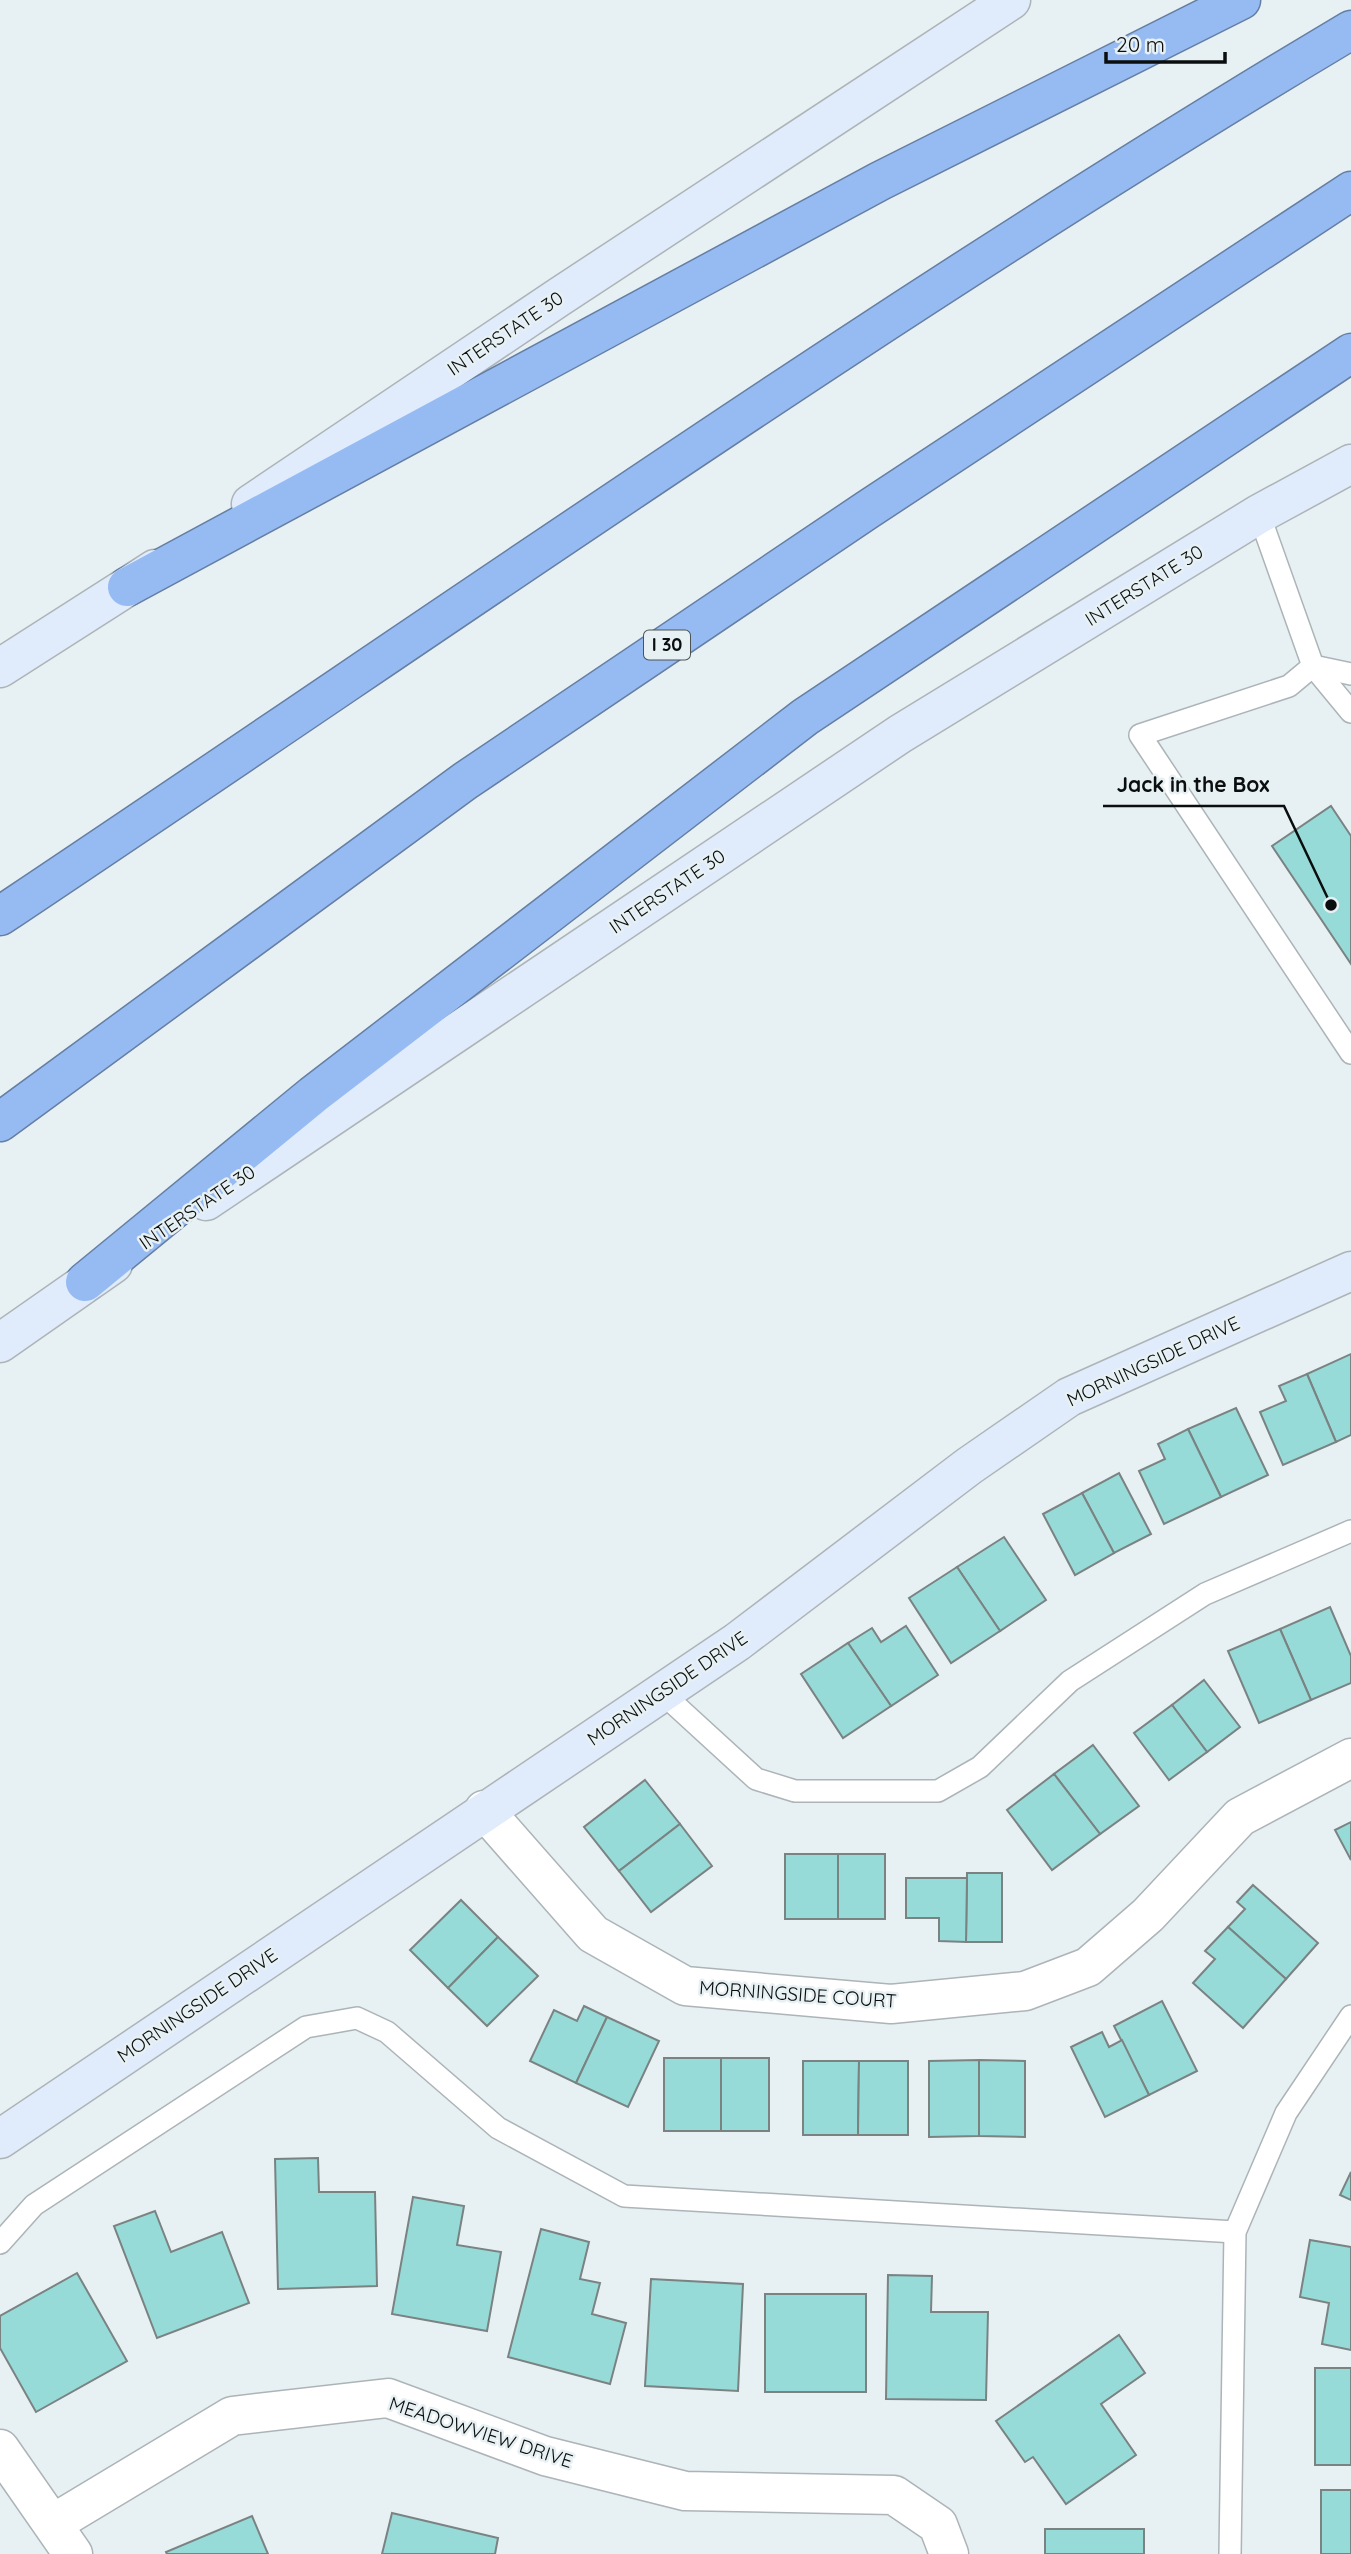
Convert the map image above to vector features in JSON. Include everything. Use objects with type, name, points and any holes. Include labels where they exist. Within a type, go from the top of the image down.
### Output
[{"type":"highway","points":[[127,587],[880,181],[1241,0]]},
{"type":"highway","points":[[0,916],[856,341],[1351,30]]},
{"type":"highway","name":"I 30","points":[[0,1122],[466,781],[891,495],[1351,191]]},
{"type":"highway","points":[[85,1282],[313,1095],[805,717],[1351,354]]},
{"type":"main road","name":"INTERSTATE 30","points":[[0,668],[127,587],[571,289],[1010,0]]},
{"type":"main road","name":"INTERSTATE 30","points":[[0,1343],[85,1282],[900,734],[1259,514],[1351,464]]},
{"type":"main road","name":"MORNINGSIDE DRIVE","points":[[0,2139],[484,1810],[737,1642],[969,1465],[1069,1397],[1351,1271]]},
{"type":"street","name":"MORNINGSIDE COURT","points":[[484,1810],[593,1934],[685,1986],[891,2004],[1025,1990],[1088,1967],[1148,1915],[1240,1817],[1351,1758]]},
{"type":"street","name":"MEADOWVIEW DRIVE","points":[[64,2539],[232,2416],[388,2398],[545,2456],[685,2491],[894,2495],[938,2525],[949,2554]]},
{"type":"street","points":[[0,2449],[64,2539]]},
{"type":"lane","points":[[1259,514],[1313,666],[1351,712]]},
{"type":"lane","points":[[1313,666],[1351,674]]},
{"type":"lane","points":[[1313,666],[1289,686],[1140,735],[1351,1053]]},
{"type":"lane","points":[[662,1692],[756,1779],[795,1791],[938,1791],[980,1767],[1070,1681],[1205,1594],[1351,1531]]},
{"type":"lane","points":[[1230,2554],[1235,2232],[1286,2113],[1351,2016]]},
{"type":"lane","points":[[0,2243],[34,2205],[306,2027],[357,2018],[387,2032],[498,2128],[624,2196],[1235,2232]]},
{"type":"building","points":[[1331,806],[1351,836],[1351,964],[1272,846]]},
{"type":"building","points":[[1351,1354],[1351,1435],[1336,1442],[1307,1374]]},
{"type":"building","points":[[1307,1374],[1336,1442],[1283,1465],[1260,1412],[1286,1401],[1279,1386]]},
{"type":"building","points":[[1236,1408],[1268,1475],[1221,1497],[1188,1429]]},
{"type":"building","points":[[1188,1429],[1221,1497],[1164,1524],[1139,1471],[1165,1459],[1158,1444]]},
{"type":"building","points":[[1119,1473],[1151,1534],[1114,1553],[1082,1493]]},
{"type":"building","points":[[1082,1493],[1114,1553],[1075,1575],[1043,1514]]},
{"type":"building","points":[[1004,1537],[1046,1600],[1000,1631],[957,1567]]},
{"type":"building","points":[[957,1567],[1000,1631],[951,1663],[909,1598]]},
{"type":"building","points":[[1330,1607],[1351,1656],[1351,1683],[1311,1700],[1280,1629]]},
{"type":"building","points":[[906,1626],[938,1675],[891,1706],[848,1643],[872,1628],[881,1642]]},
{"type":"building","points":[[1280,1629],[1311,1700],[1259,1723],[1228,1651]]},
{"type":"building","points":[[848,1643],[891,1706],[843,1738],[801,1674]]},
{"type":"building","points":[[1204,1680],[1240,1727],[1207,1752],[1172,1705]]},
{"type":"building","points":[[1172,1705],[1207,1752],[1169,1780],[1134,1733]]},
{"type":"building","points":[[1093,1745],[1139,1806],[1100,1834],[1054,1774]]},
{"type":"building","points":[[1054,1774],[1100,1834],[1052,1870],[1007,1810]]},
{"type":"building","points":[[645,1780],[680,1824],[619,1871],[584,1827]]},
{"type":"building","points":[[1351,1822],[1351,1860],[1335,1830]]},
{"type":"building","points":[[680,1824],[712,1866],[651,1912],[619,1871]]},
{"type":"building","points":[[785,1854],[838,1854],[838,1919],[785,1919]]},
{"type":"building","points":[[838,1854],[885,1854],[885,1919],[838,1919]]},
{"type":"building","points":[[967,1873],[1002,1873],[1002,1942],[966,1942]]},
{"type":"building","points":[[906,1878],[967,1878],[966,1942],[939,1941],[939,1918],[906,1918]]},
{"type":"building","points":[[1253,1885],[1318,1943],[1286,1979],[1228,1927],[1245,1909],[1237,1902]]},
{"type":"building","points":[[461,1900],[498,1937],[448,1988],[410,1950]]},
{"type":"building","points":[[1228,1927],[1286,1979],[1243,2028],[1193,1983],[1215,1959],[1205,1951]]},
{"type":"building","points":[[498,1937],[538,1976],[487,2026],[448,1988]]},
{"type":"building","points":[[1162,2001],[1197,2071],[1149,2095],[1114,2026]]},
{"type":"building","points":[[584,2006],[607,2017],[576,2083],[530,2061],[554,2010],[577,2021]]},
{"type":"building","points":[[607,2017],[659,2041],[628,2107],[576,2083]]},
{"type":"building","points":[[1102,2032],[1109,2047],[1122,2040],[1149,2095],[1105,2117],[1071,2047]]},
{"type":"building","points":[[664,2058],[721,2058],[721,2131],[664,2131]]},
{"type":"building","points":[[721,2058],[769,2058],[769,2131],[721,2131]]},
{"type":"building","points":[[979,2060],[979,2136],[929,2137],[929,2061]]},
{"type":"building","points":[[979,2060],[1025,2061],[1025,2137],[979,2136]]},
{"type":"building","points":[[803,2061],[859,2061],[858,2135],[803,2135]]},
{"type":"building","points":[[859,2061],[908,2061],[908,2135],[858,2135]]},
{"type":"building","points":[[318,2158],[319,2192],[375,2192],[377,2286],[278,2289],[275,2159]]},
{"type":"building","points":[[1351,2172],[1351,2200],[1340,2195]]},
{"type":"building","points":[[413,2197],[464,2206],[457,2245],[501,2252],[487,2331],[392,2314]]},
{"type":"building","points":[[155,2211],[171,2252],[222,2232],[249,2303],[157,2338],[114,2226]]},
{"type":"building","points":[[541,2229],[589,2242],[580,2279],[600,2283],[592,2314],[626,2323],[610,2384],[508,2357]]},
{"type":"building","points":[[1310,2240],[1351,2247],[1351,2350],[1322,2344],[1329,2303],[1300,2297]]},
{"type":"building","points":[[77,2273],[127,2361],[36,2412],[0,2348],[0,2316]]},
{"type":"building","points":[[888,2275],[932,2276],[931,2312],[988,2312],[986,2400],[886,2399]]},
{"type":"building","points":[[651,2279],[743,2284],[738,2391],[645,2386]]},
{"type":"building","points":[[765,2294],[866,2294],[866,2392],[765,2392]]},
{"type":"building","points":[[1119,2335],[1145,2373],[1101,2404],[1136,2455],[1066,2504],[1033,2457],[1025,2462],[996,2421]]},
{"type":"building","points":[[1315,2368],[1351,2368],[1351,2465],[1315,2465]]},
{"type":"building","points":[[1321,2490],[1351,2490],[1351,2554],[1321,2554]]},
{"type":"building","points":[[392,2513],[498,2538],[495,2554],[382,2554]]},
{"type":"building","points":[[252,2516],[268,2554],[166,2552]]},
{"type":"building","points":[[1045,2529],[1144,2529],[1144,2554],[1045,2554]]},
{"type":"place","name":"Jack in the Box","points":[[1331,905]]}]
